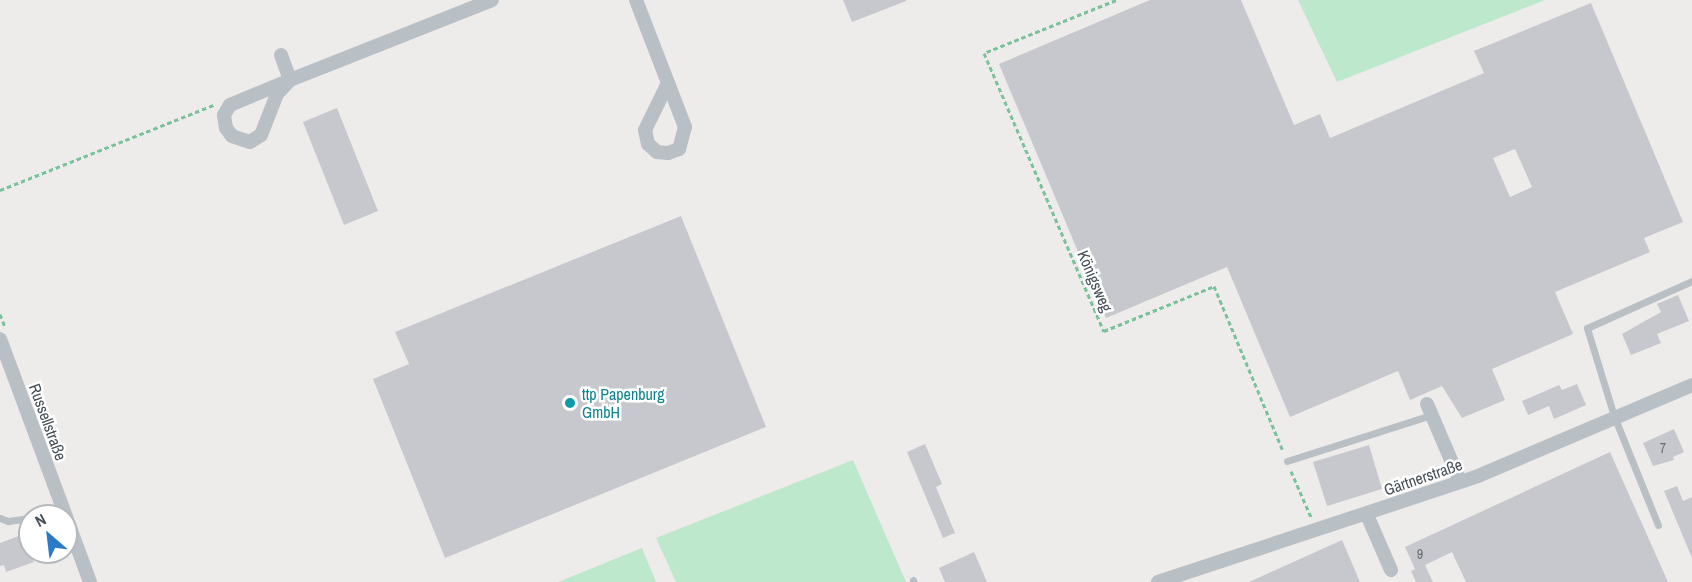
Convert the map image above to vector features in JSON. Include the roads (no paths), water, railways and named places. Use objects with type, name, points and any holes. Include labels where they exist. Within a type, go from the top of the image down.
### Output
[{"type":"street","points":[[290,80],[277,94],[261,135],[250,142],[232,136],[226,128],[224,115],[230,105],[290,80],[492,0]]},
{"type":"street","points":[[636,0],[668,83],[685,133],[680,149],[668,153],[657,152],[648,144],[645,130],[668,83]]},
{"type":"street","points":[[281,55],[290,80]]},
{"type":"street","name":"Russellstraße","points":[[0,339],[61,504]]},
{"type":"street","name":"Gärtnerstraße","points":[[1165,581],[1315,529],[1367,515],[1460,481],[1692,385]]},
{"type":"street","points":[[1429,409],[1460,481]]},
{"type":"street","points":[[1367,515],[1391,570]]},
{"type":"street","name":"Russellstraße","points":[[78,549],[90,582]]},
{"type":"lane","points":[[1658,525],[1614,416],[1587,328],[1692,281]]},
{"type":"lane","points":[[1287,461],[1429,409]]},
{"type":"lane","points":[[0,518],[8,521],[18,520]]},
{"type":"place","name":"ttp Papenburg GmbH","points":[[570,403]]}]
